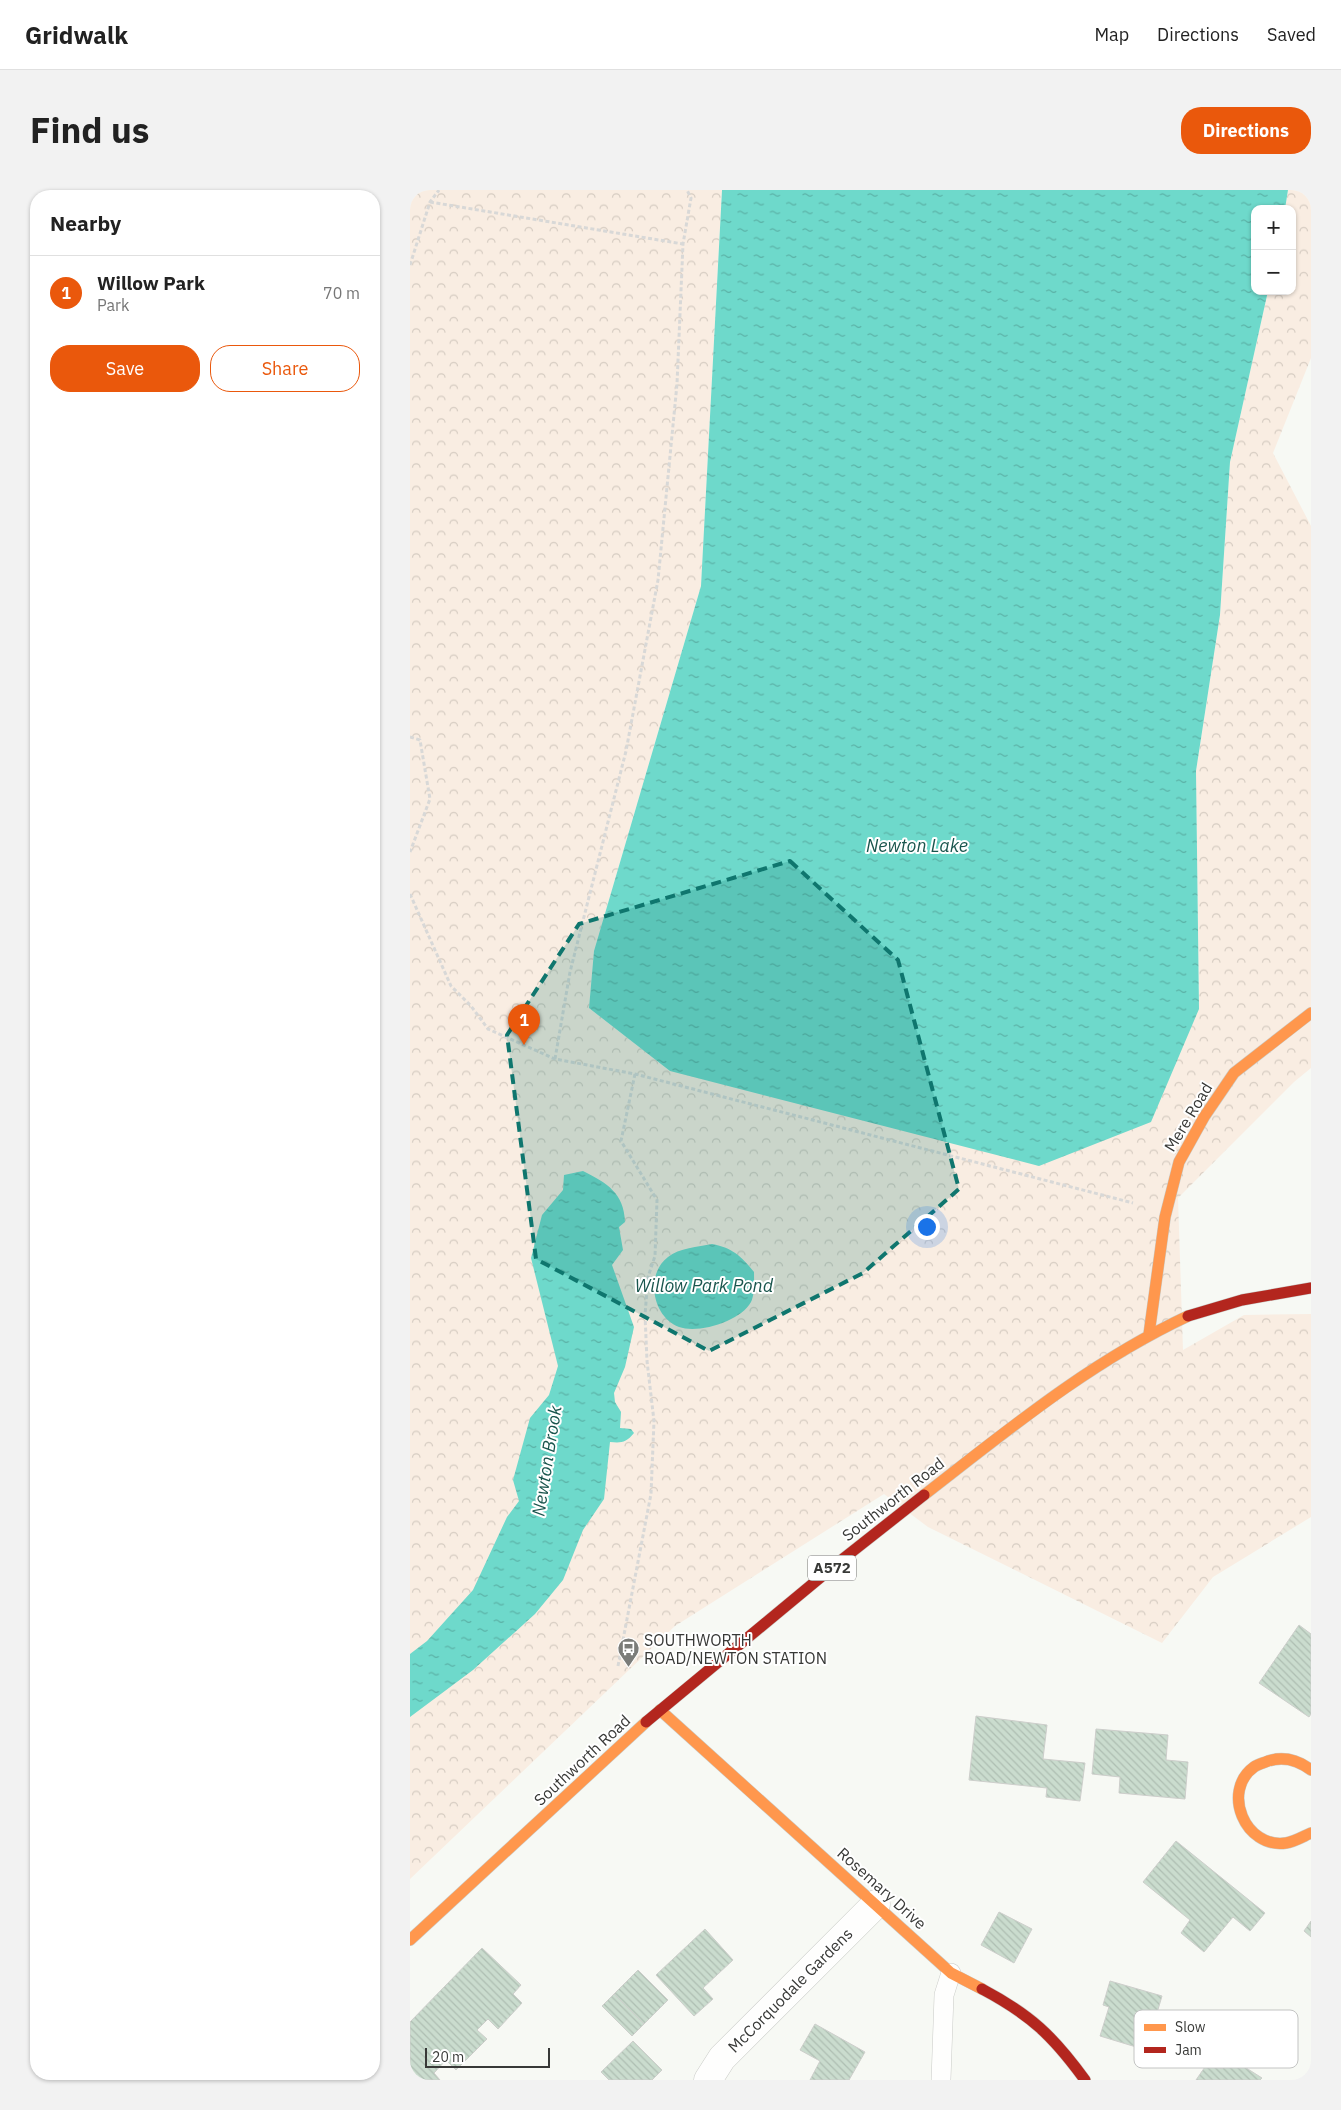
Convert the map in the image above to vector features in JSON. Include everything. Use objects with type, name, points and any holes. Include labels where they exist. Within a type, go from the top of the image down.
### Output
[{"type":"street","name":"Mere Road","points":[[1149,1334],[1165,1217],[1179,1162],[1204,1117],[1234,1073],[1311,1013]]},
{"type":"street","name":"Southworth Road","points":[[410,1940],[660,1710],[839,1562],[1044,1401],[1149,1334],[1196,1312],[1242,1300],[1311,1288]]},
{"type":"street","name":"Rosemary Drive","points":[[660,1710],[951,1973],[1001,1998],[1047,2033],[1086,2080]]},
{"type":"street","points":[[1311,1770],[1297,1761],[1284,1758],[1270,1760],[1257,1766],[1246,1775],[1240,1788],[1237,1802],[1240,1816],[1247,1829],[1258,1839],[1271,1844],[1286,1845],[1300,1841],[1311,1833]]},
{"type":"street","name":"McCorquodale Gardens","points":[[708,2080],[722,2058],[876,1904]]},
{"type":"lane","points":[[941,2080],[944,1996],[951,1973]]},
{"type":"path","points":[[410,265],[430,202],[439,190]]},
{"type":"path","points":[[555,1058],[570,972],[626,751],[658,580],[677,384],[683,244],[691,198],[687,190]]},
{"type":"path","points":[[430,202],[683,244]]},
{"type":"path","points":[[410,737],[420,740],[430,799],[410,852]]},
{"type":"path","points":[[410,894],[451,986],[471,1006],[488,1029],[555,1058],[635,1074],[1138,1204]]},
{"type":"path","points":[[618,1666],[651,1494],[654,1421],[647,1361],[645,1315],[648,1277],[655,1256],[657,1200],[620,1141],[635,1074]]},
{"type":"highlighted area","points":[[790,861],[898,960],[959,1189],[863,1273],[709,1351],[536,1259],[507,1035],[579,924]]},
{"type":"green space","points":[[410,190],[722,190],[701,586],[594,951],[589,1008],[670,1071],[1199,1009],[1196,771],[1220,615],[1230,462],[1267,295],[1296,295],[1296,205],[1286,205],[1288,190],[1311,190],[1311,358],[1273,453],[1311,526],[1311,1068],[1294,1082],[1178,1198],[1183,1350],[1244,1315],[1311,1314],[1311,1517],[1213,1577],[1162,1643],[928,1527],[884,1494],[675,1626],[410,1879]]},
{"type":"water","name":"Newton Lake","points":[[722,190],[1288,190],[1286,205],[1251,205],[1251,295],[1267,295],[1230,462],[1220,615],[1196,771],[1199,1009],[1151,1122],[1039,1166],[670,1071],[589,1008],[594,951],[701,586]]},
{"type":"water","name":"Newton Brook","points":[[583,1171],[613,1190],[618,1196],[624,1212],[625,1222],[619,1227],[623,1250],[612,1265],[634,1327],[625,1367],[614,1393],[615,1402],[621,1412],[620,1428],[631,1429],[634,1433],[623,1442],[610,1442],[604,1499],[583,1530],[563,1580],[535,1614],[473,1670],[410,1717],[410,1654],[427,1641],[473,1590],[507,1517],[519,1501],[513,1480],[530,1418],[549,1395],[558,1366],[531,1258],[542,1215],[563,1190],[564,1175]]},
{"type":"water","name":"Willow Park Pond","points":[[712,1244],[726,1248],[736,1254],[754,1272],[754,1291],[751,1302],[738,1315],[719,1324],[697,1329],[679,1327],[670,1322],[658,1305],[654,1284],[656,1274],[661,1264],[672,1254],[689,1248]]},
{"type":"building","points":[[1299,1625],[1311,1634],[1311,1714],[1309,1717],[1259,1683]]},
{"type":"building","points":[[976,1716],[1047,1725],[1043,1759],[1085,1763],[1080,1801],[1046,1797],[1047,1788],[969,1780]]},
{"type":"building","points":[[1096,1729],[1168,1735],[1166,1760],[1188,1762],[1185,1799],[1119,1793],[1120,1777],[1092,1774]]},
{"type":"building","points":[[1176,1841],[1265,1913],[1250,1931],[1233,1917],[1204,1952],[1181,1933],[1190,1920],[1143,1882]]},
{"type":"building","points":[[999,1912],[1032,1929],[1014,1963],[981,1945]]},
{"type":"building","points":[[1311,1921],[1311,1937],[1304,1931]]},
{"type":"building","points":[[705,1929],[733,1960],[703,1988],[713,1999],[694,2016],[656,1975]]},
{"type":"building","points":[[482,1948],[521,1985],[513,1994],[522,2003],[498,2029],[488,2019],[477,2030],[487,2039],[456,2070],[446,2060],[434,2073],[440,2080],[410,2080],[410,2022]]},
{"type":"building","points":[[638,1970],[668,2000],[644,2024],[614,1994]]},
{"type":"building","points":[[1110,1981],[1162,1996],[1158,2010],[1134,2010],[1134,2046],[1100,2036],[1109,2007],[1103,2005]]},
{"type":"building","points":[[614,1994],[644,2024],[632,2036],[602,2006]]},
{"type":"building","points":[[815,2024],[865,2052],[849,2080],[810,2080],[820,2061],[800,2050]]},
{"type":"building","points":[[633,2041],[662,2070],[652,2080],[609,2080],[601,2072]]},
{"type":"building","points":[[1204,2068],[1246,2068],[1262,2078],[1260,2080],[1196,2080]]},
{"type":"traffic: slow","points":[[1149,1334],[1165,1217],[1179,1162],[1204,1117],[1234,1073],[1311,1013]]},
{"type":"traffic: slow","points":[[924,1495],[1019,1421],[1084,1375],[1152,1334],[1188,1316]]},
{"type":"traffic: slow","points":[[660,1710],[951,1973],[982,1989]]},
{"type":"traffic: slow","points":[[410,1940],[646,1722]]},
{"type":"traffic: slow","points":[[1311,1770],[1296,1761],[1285,1759],[1268,1761],[1254,1767],[1244,1777],[1239,1790],[1242,1816],[1249,1828],[1259,1837],[1272,1842],[1286,1843],[1311,1833]]},
{"type":"traffic: jam","points":[[1188,1316],[1242,1300],[1311,1288]]},
{"type":"traffic: jam","points":[[646,1722],[839,1562],[924,1495]]},
{"type":"traffic: jam","points":[[982,1989],[1014,2008],[1040,2028],[1062,2051],[1085,2080]]},
{"type":"place","name":"Willow Park","points":[[524,1045]]},
{"type":"place","name":"SOUTHWORTH ROAD/NEWTON STATION","points":[[628,1668]]}]
